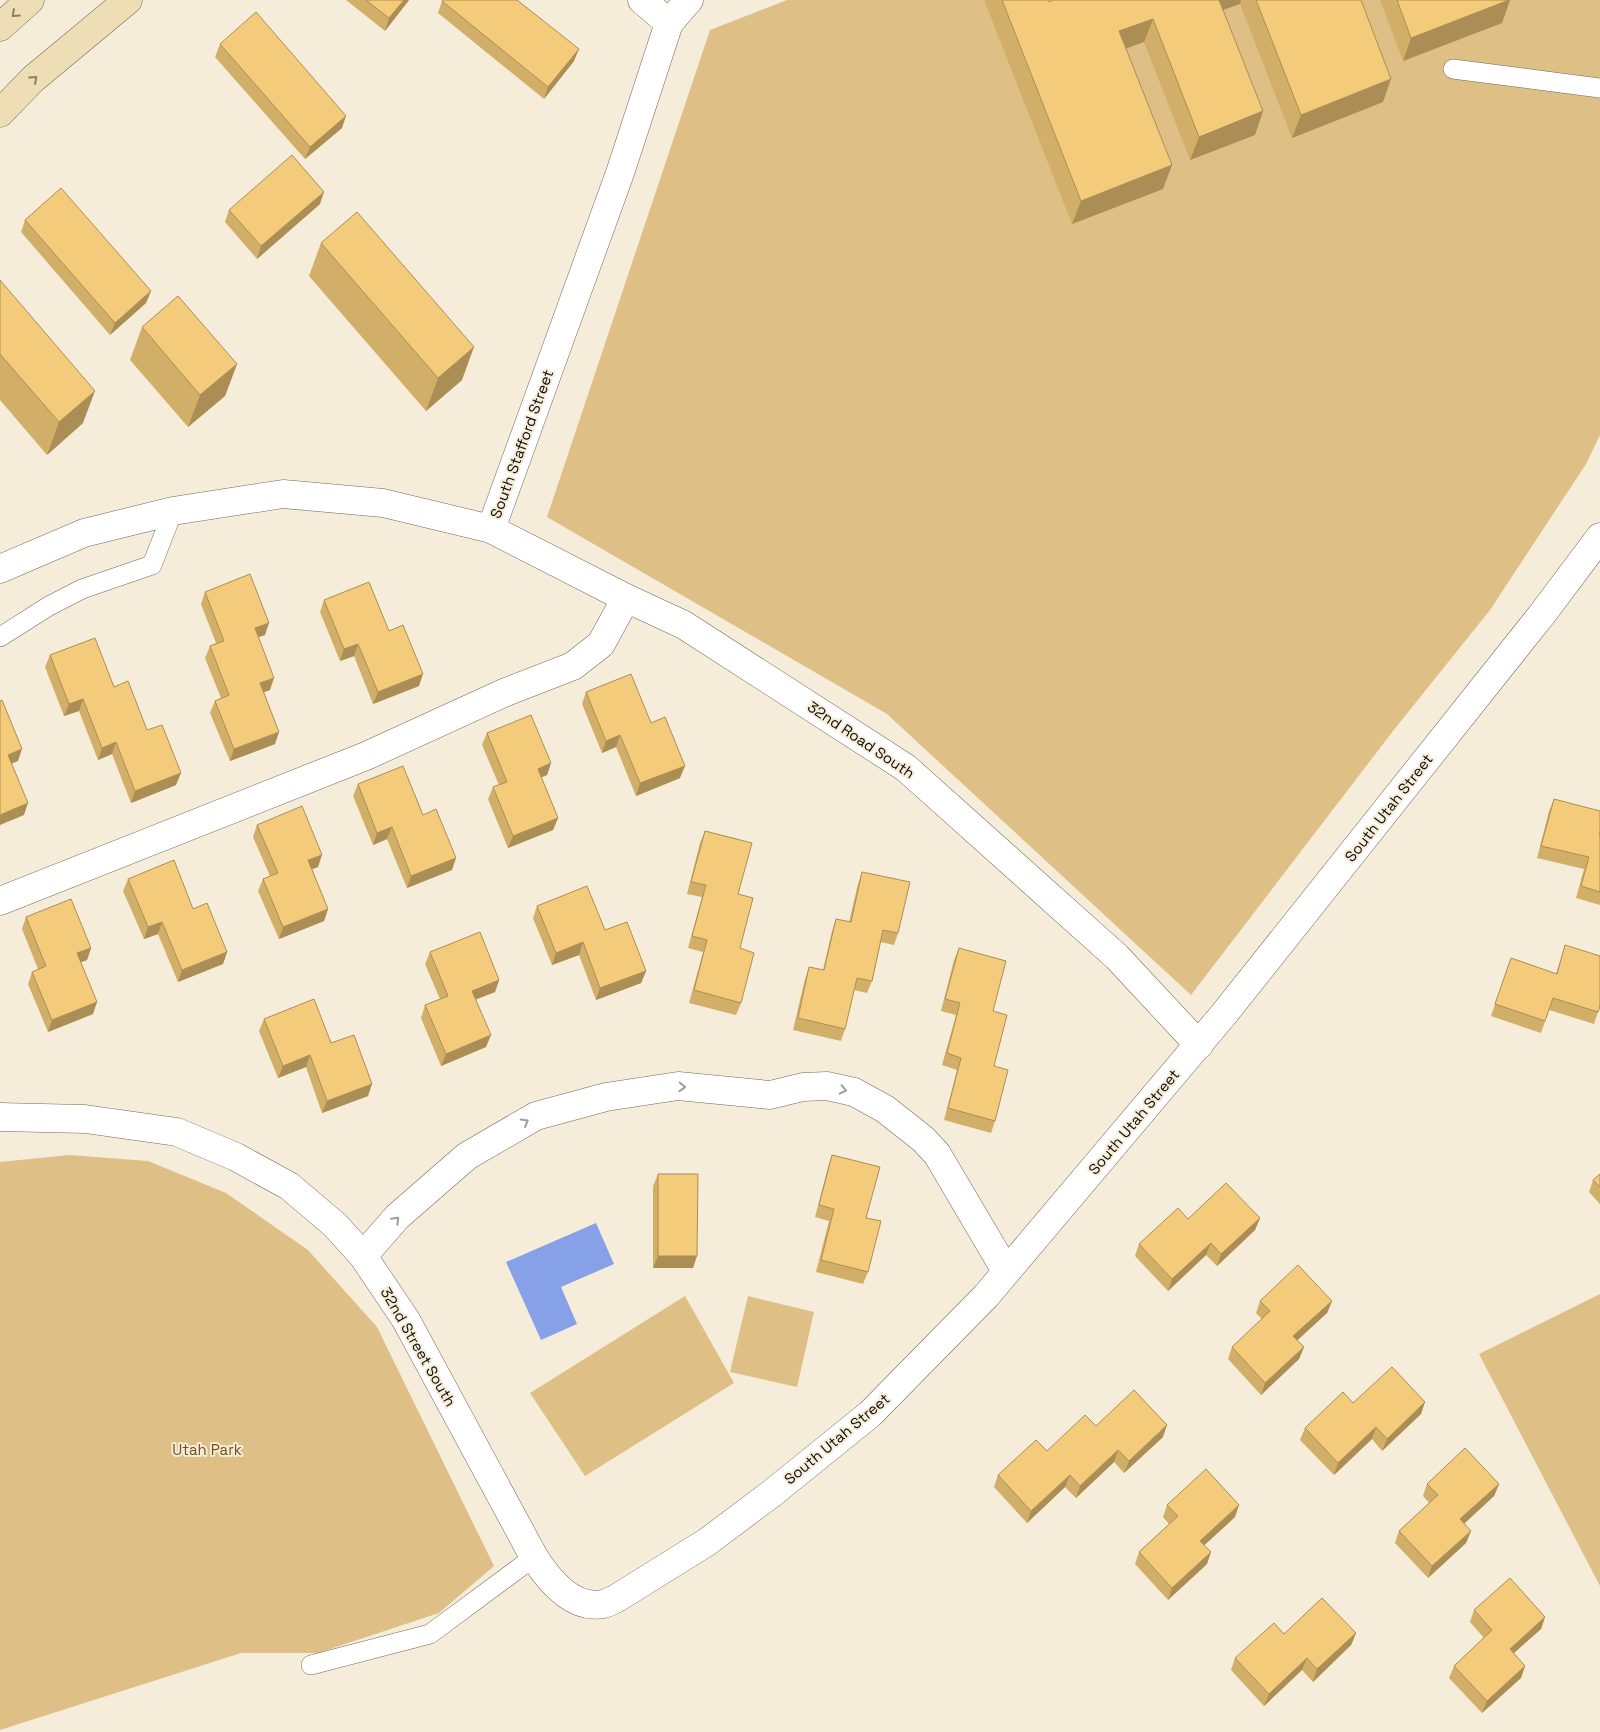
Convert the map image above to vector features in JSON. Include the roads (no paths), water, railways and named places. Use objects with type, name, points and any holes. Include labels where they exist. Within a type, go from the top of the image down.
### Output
[{"type":"main road","points":[[0,27],[30,0]]},
{"type":"main road","points":[[0,114],[33,79],[128,0]]},
{"type":"street","points":[[642,0],[669,22]]},
{"type":"street","name":"South Stafford Street","points":[[0,569],[84,533],[173,511],[284,494],[383,503],[491,529],[620,174],[669,22],[689,0]]},
{"type":"street","name":"32nd Road South","points":[[491,529],[626,598],[684,625],[906,768],[1117,957],[1199,1045]]},
{"type":"street","name":"South Utah Street","points":[[577,1600],[591,1604],[603,1604],[618,1598],[706,1542],[771,1494],[870,1414],[958,1326],[1199,1045],[1543,613],[1600,537]]},
{"type":"street","points":[[0,901],[366,756],[506,692],[573,666],[601,644],[626,598]]},
{"type":"street","points":[[363,1256],[397,1218],[467,1156],[536,1116],[606,1097],[678,1086],[770,1095],[803,1087],[827,1086],[854,1092],[885,1110],[923,1140],[937,1154],[1006,1271]]},
{"type":"street","name":"32nd Street South","points":[[0,1117],[85,1119],[177,1132],[236,1157],[289,1186],[335,1225],[363,1256],[406,1320],[534,1557],[546,1576],[556,1586],[577,1600]]},
{"type":"lane","points":[[1453,69],[1600,88]]},
{"type":"lane","points":[[0,637],[48,606],[82,588],[152,565],[173,511]]},
{"type":"lane","points":[[311,1664],[430,1634],[534,1557]]},
{"type":"water","points":[[596,1223],[614,1264],[561,1287],[577,1324],[541,1340],[506,1262]]},
{"type":"park label","name":"Utah Park","points":[[207,1450]]}]
